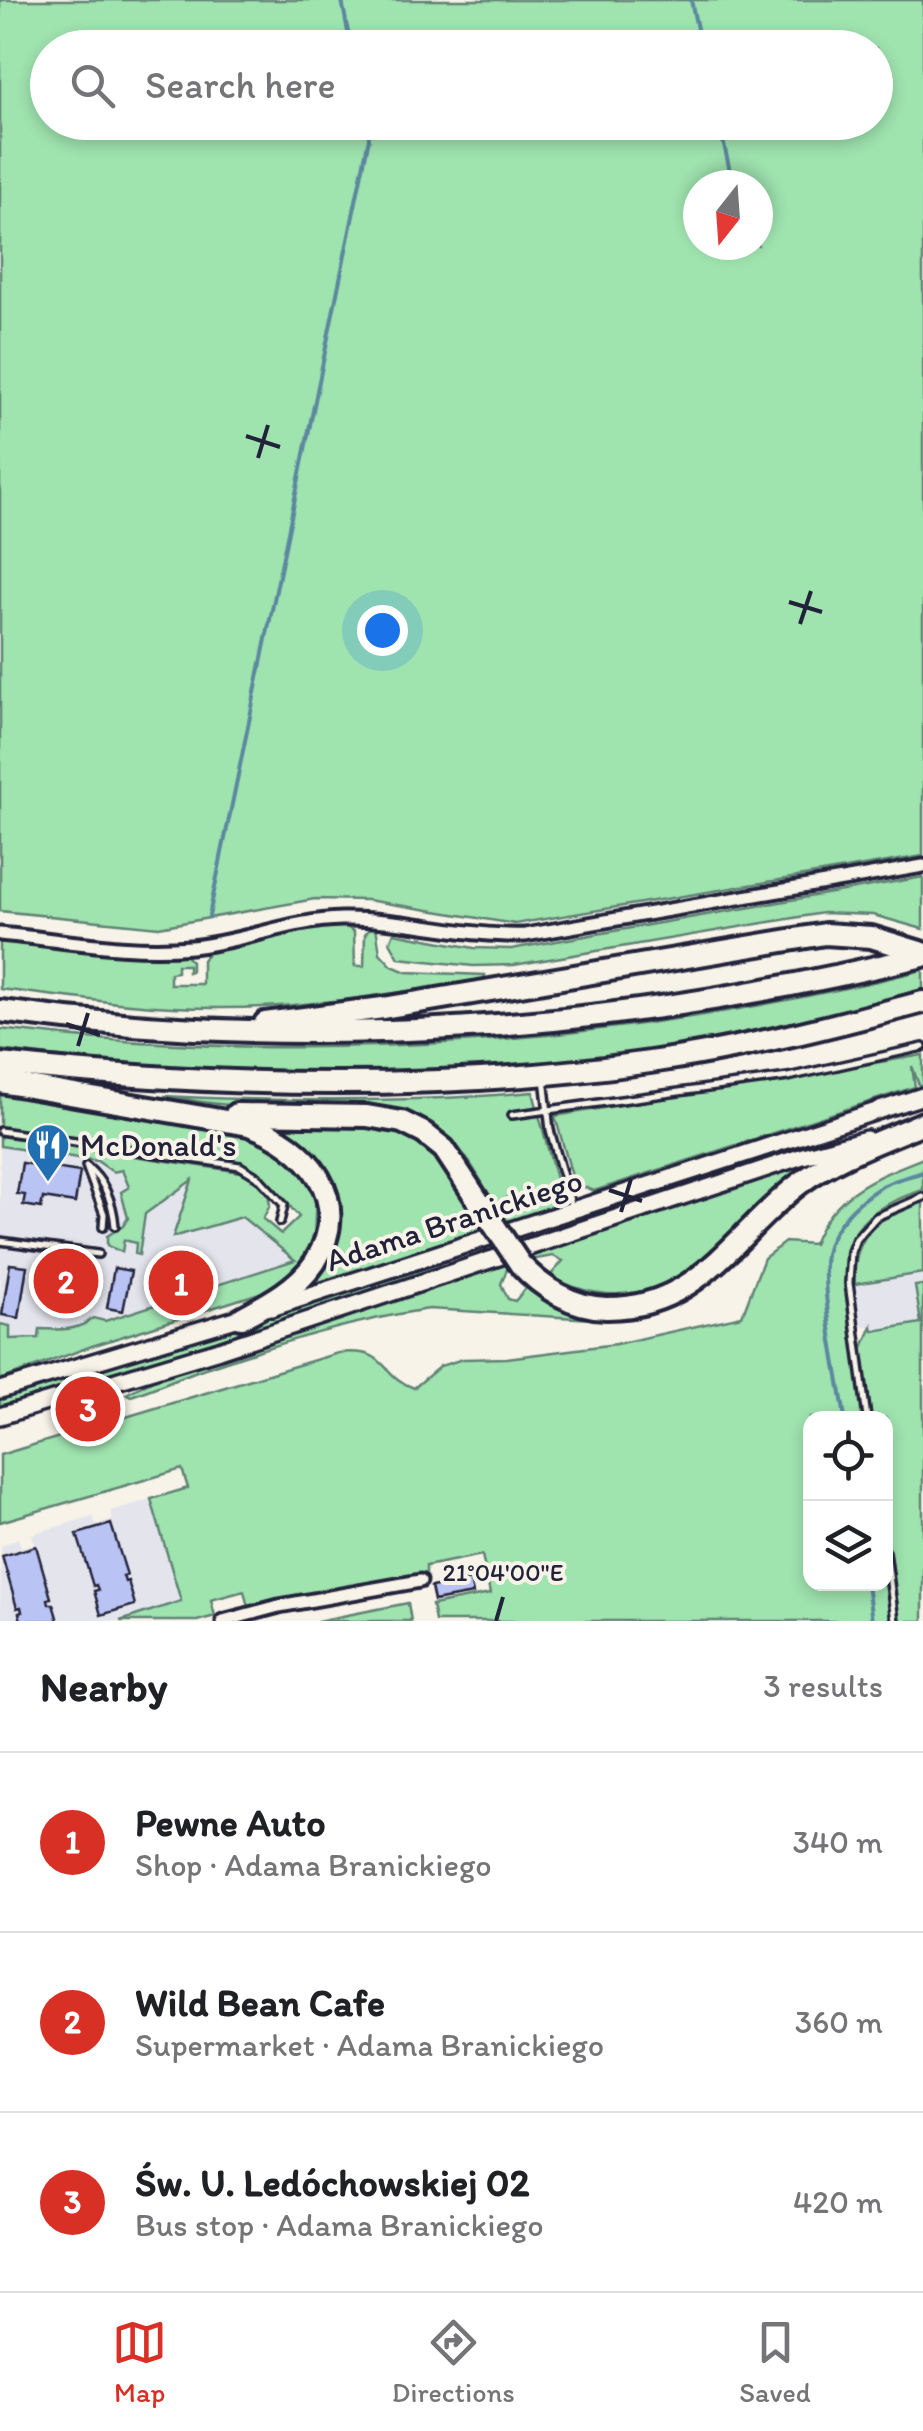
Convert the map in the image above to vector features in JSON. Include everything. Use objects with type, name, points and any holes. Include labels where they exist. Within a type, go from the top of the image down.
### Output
[{"type":"highway","points":[[197,1031],[384,1008],[825,934],[871,937],[923,955]]},
{"type":"highway","points":[[0,1012],[197,1031],[396,1033],[527,1025],[727,998],[824,980],[923,955]]},
{"type":"highway","points":[[0,1064],[234,1082],[445,1080],[544,1074],[719,1050],[923,1002]]},
{"type":"highway","points":[[0,1082],[249,1125],[274,1133],[293,1146],[322,1182],[327,1227],[314,1263],[282,1294],[241,1318]]},
{"type":"highway","points":[[179,1112],[367,1116],[402,1122],[444,1149],[520,1264],[546,1287],[598,1308],[648,1304],[692,1284],[784,1196],[816,1172],[923,1123]]},
{"type":"main road","name":"Adama Branickiego","points":[[0,1390],[241,1318],[920,1097]]},
{"type":"main road","name":"Adama Branickiego","points":[[0,1416],[219,1350],[803,1156],[923,1123]]},
{"type":"street","points":[[0,934],[167,949],[228,942],[301,924],[360,919],[469,934],[526,936],[923,866]]},
{"type":"street","points":[[224,1621],[279,1606],[420,1581]]},
{"type":"lane","points":[[512,1115],[788,1077],[923,1047]]},
{"type":"lane","points":[[544,1074],[558,1163],[573,1211]]},
{"type":"lane","points":[[0,1131],[240,1166],[258,1176],[284,1205],[280,1222]]},
{"type":"lane","points":[[103,1227],[104,1214],[86,1166],[102,1180],[115,1226]]},
{"type":"lane","points":[[866,1411],[849,1284],[851,1252],[856,1239],[876,1217],[923,1197]]},
{"type":"lane","points":[[0,1241],[98,1254]]},
{"type":"lane","points":[[891,1591],[895,1621]]},
{"type":"shaded area","points":[[0,1142],[152,1167],[142,1215],[193,1179],[234,1218],[242,1217],[253,1223],[295,1260],[0,1352]]},
{"type":"shaded area","points":[[923,1273],[923,1322],[873,1331],[871,1326],[860,1326],[855,1284]]},
{"type":"shaded area","points":[[151,1499],[182,1601],[120,1621],[0,1621],[1,1546],[18,1538],[21,1547],[34,1544],[32,1534],[93,1516],[96,1525],[113,1520],[110,1511]]},
{"type":"green space","points":[[0,0],[923,0],[923,856],[515,924],[367,900],[315,899],[159,927],[0,911]]},
{"type":"green space","points":[[923,877],[923,929],[873,915],[823,913],[514,965],[473,966],[399,958],[390,942],[394,933],[474,948],[511,949]]},
{"type":"green space","points":[[344,925],[354,932],[355,966],[364,966],[365,934],[372,925],[376,926],[380,953],[392,966],[406,972],[485,975],[484,980],[322,1002],[223,1008],[139,1005],[0,989],[0,939],[184,954],[191,961],[191,971],[188,972],[188,965],[177,965],[177,972],[170,973],[170,984],[202,984],[202,960],[210,950],[289,931]]},
{"type":"green space","points":[[923,970],[923,989],[811,1019],[697,1043],[581,1059],[465,1069],[348,1072],[115,1063],[0,1050],[0,1029],[232,1046],[348,1047],[580,1032],[809,996]]},
{"type":"green space","points":[[923,1055],[923,1096],[912,1066],[915,1087],[594,1191],[574,1183],[555,1116]]},
{"type":"green space","points":[[533,1092],[562,1202],[561,1206],[506,1225],[504,1221],[513,1204],[510,1196],[494,1204],[453,1141],[414,1115],[366,1106],[242,1106],[164,1096],[349,1100]]},
{"type":"green space","points":[[0,1094],[263,1137],[302,1163],[316,1193],[314,1238],[300,1267],[283,1283],[266,1291],[92,1346],[0,1380],[0,1324],[10,1326],[10,1339],[39,1338],[40,1329],[75,1327],[93,1318],[105,1321],[295,1260],[242,1217],[173,1237],[192,1180],[145,1214],[139,1255],[135,1254],[136,1243],[124,1240],[122,1252],[107,1246],[107,1236],[128,1218],[121,1192],[129,1187],[122,1170],[113,1172],[97,1161],[0,1146],[0,1136],[248,1173],[268,1194],[270,1205],[263,1219],[281,1234],[299,1217],[263,1178],[236,1162],[0,1128]]},
{"type":"green space","points":[[341,1125],[385,1130],[406,1137],[441,1162],[472,1208],[454,1217],[465,1227],[482,1227],[485,1232],[302,1289],[318,1270],[326,1171],[303,1141],[275,1126]]},
{"type":"green space","points":[[923,1158],[923,1190],[876,1211],[852,1239],[846,1276],[863,1411],[803,1411],[803,1591],[888,1591],[892,1621],[435,1621],[432,1605],[490,1594],[482,1555],[426,1566],[426,1574],[248,1607],[244,1591],[211,1600],[215,1616],[197,1621],[120,1621],[181,1601],[151,1499],[188,1488],[182,1469],[0,1522],[0,1455],[338,1353],[367,1354],[414,1388],[440,1366],[463,1359],[507,1358],[616,1344],[742,1316],[764,1258],[785,1242],[813,1244],[844,1199],[888,1172]]},
{"type":"green space","points":[[814,1161],[725,1241],[663,1284],[629,1293],[592,1292],[550,1276],[563,1261],[553,1256],[531,1260],[528,1256]]},
{"type":"green space","points":[[923,1200],[923,1273],[855,1284],[858,1252],[872,1229],[894,1212]]},
{"type":"green space","points":[[438,1263],[440,1269],[210,1344],[0,1406],[0,1399]]},
{"type":"green space","points":[[506,1264],[501,1284],[508,1299],[515,1301],[526,1288],[559,1307],[593,1319],[429,1309],[319,1333],[211,1366],[131,1396],[126,1394],[161,1376]]},
{"type":"green space","points":[[923,1285],[923,1621],[898,1621],[893,1583],[893,1411],[869,1411],[861,1352],[872,1326],[873,1331],[921,1323],[915,1286]]},
{"type":"green space","points":[[408,1603],[411,1621],[317,1621]]},
{"type":"building","name":"McDonald's","points":[[22,1163],[80,1172],[75,1203],[43,1198],[41,1208],[23,1205],[25,1195],[17,1194]]},
{"type":"building","points":[[58,1258],[80,1262],[82,1277],[55,1273]]},
{"type":"building","points":[[10,1264],[27,1266],[19,1318],[2,1315]]},
{"type":"building","points":[[114,1268],[131,1271],[123,1311],[107,1308]]},
{"type":"building","points":[[54,1273],[82,1277],[72,1314],[49,1310]]},
{"type":"building","points":[[187,1275],[190,1286],[174,1291],[171,1280]]},
{"type":"building","points":[[111,1524],[127,1575],[123,1576],[135,1605],[101,1615],[94,1591],[98,1590],[93,1586],[77,1534]]},
{"type":"building","points":[[36,1546],[51,1598],[49,1604],[53,1604],[58,1621],[21,1621],[21,1607],[17,1608],[2,1556]]},
{"type":"building","points":[[470,1580],[473,1594],[434,1601],[431,1587]]},
{"type":"waterway","points":[[342,0],[348,30]]},
{"type":"waterway","points":[[691,0],[697,30]]},
{"type":"waterway","points":[[209,916],[369,140]]},
{"type":"waterway","points":[[723,140],[730,170]]},
{"type":"waterway","points":[[844,1411],[826,1290],[829,1244],[846,1216],[870,1194],[923,1172]]},
{"type":"waterway","points":[[868,1591],[872,1621]]},
{"type":"place","name":"McDonald's","points":[[48,1183]]},
{"type":"place","name":"Wild Bean Cafe","points":[[66,1281]]},
{"type":"place","name":"Pewne Auto","points":[[181,1283]]},
{"type":"place","name":"Św. U. Ledóchowskiej 02","points":[[88,1409]]}]
